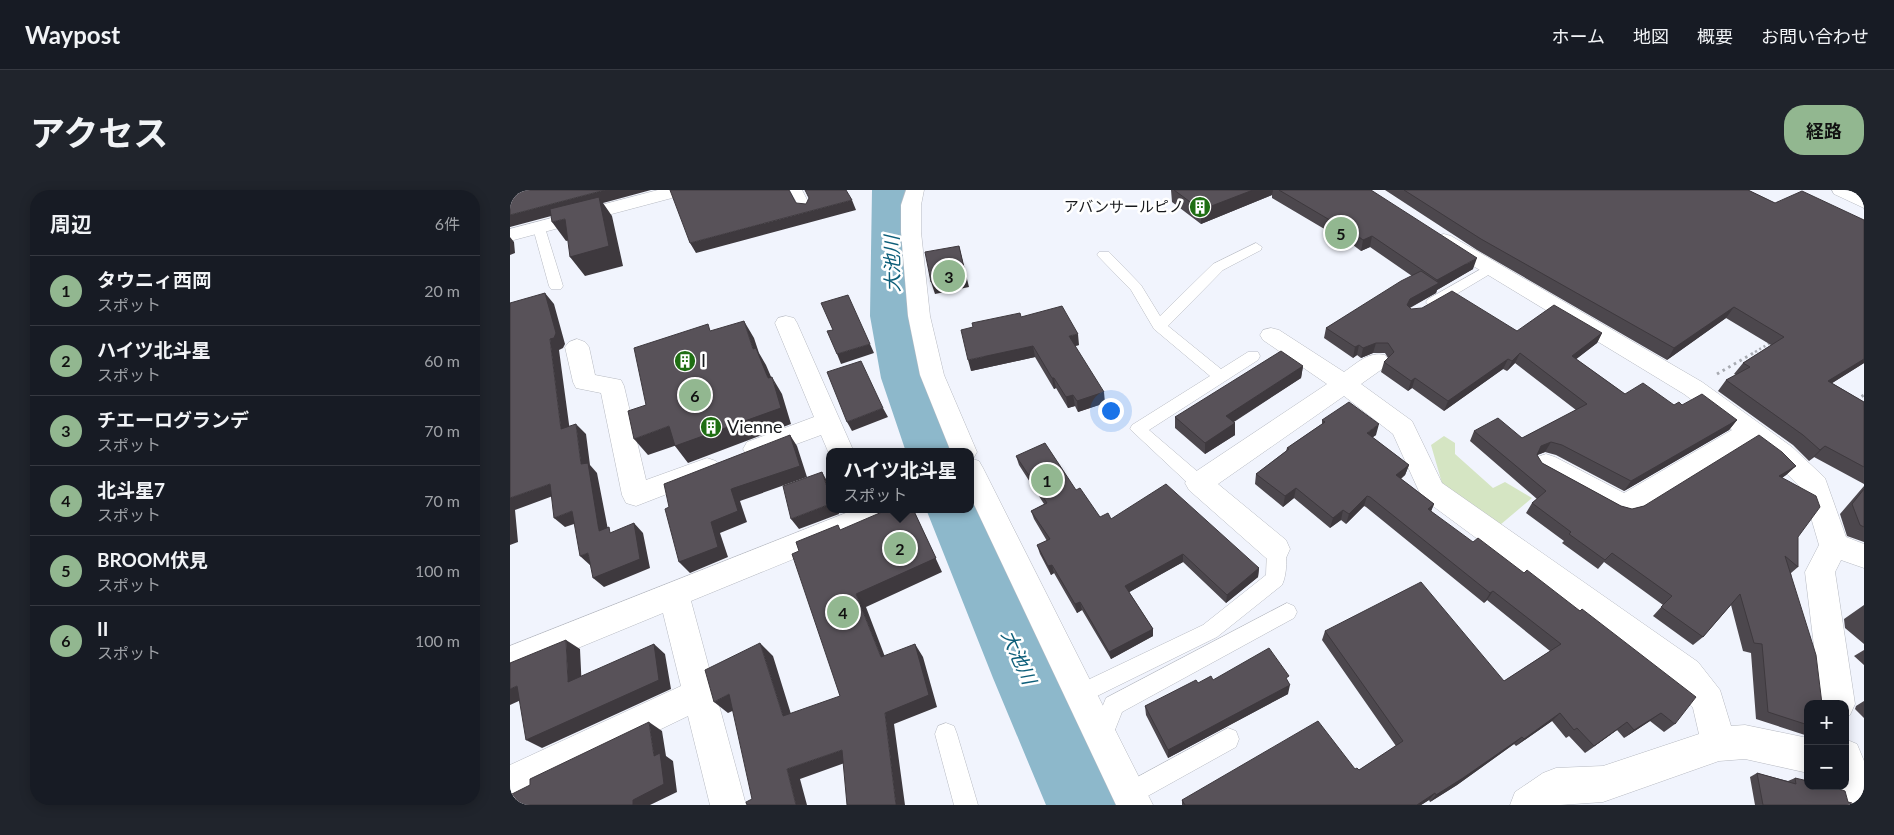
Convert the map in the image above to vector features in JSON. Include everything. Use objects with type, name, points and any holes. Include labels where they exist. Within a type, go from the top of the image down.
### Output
[{"type":"main road","points":[[510,235],[680,190]]},
{"type":"main road","points":[[915,190],[911,205],[911,232],[918,316],[932,375],[962,448]]},
{"type":"main road","points":[[1842,190],[1864,202]]},
{"type":"main road","points":[[1425,228],[1693,388],[1782,454],[1815,485],[1834,545],[1820,572],[1837,700]]},
{"type":"main road","points":[[786,323],[839,448]]},
{"type":"main road","points":[[1271,335],[1344,384],[1403,428],[1432,490],[1686,673],[1708,701],[1719,744]]},
{"type":"main road","points":[[577,347],[585,382],[612,386],[636,495],[828,422]]},
{"type":"main road","points":[[1276,549],[1199,483],[1377,361]]},
{"type":"main road","points":[[1546,464],[1625,506],[1751,431]]},
{"type":"main road","points":[[974,476],[1132,800]]},
{"type":"main road","points":[[510,661],[876,513]]},
{"type":"main road","points":[[1834,545],[1864,556]]},
{"type":"main road","points":[[674,595],[728,804]]},
{"type":"main road","points":[[510,784],[700,694]]},
{"type":"main road","points":[[1528,805],[1556,786],[1603,784],[1719,744],[1745,742],[1804,755]]},
{"type":"main road","points":[[1849,772],[1858,805]]},
{"type":"lane","points":[[796,190],[806,208]]},
{"type":"lane","points":[[539,228],[556,286]]},
{"type":"lane","points":[[1159,326],[1218,267],[1256,247]]},
{"type":"lane","points":[[1104,255],[1136,288],[1159,326],[1220,377]]},
{"type":"lane","points":[[1422,309],[1490,268]]},
{"type":"lane","points":[[1199,483],[1138,429],[1253,356]]},
{"type":"lane","points":[[1080,694],[1210,632],[1275,580],[1276,549]]},
{"type":"lane","points":[[1101,737],[1114,705],[1287,612]]},
{"type":"lane","points":[[946,734],[966,805]]},
{"type":"lane","points":[[1132,800],[1228,739]]},
{"type":"path","points":[[1693,388],[1750,356],[1774,340]]},
{"type":"path","points":[[1750,356],[1758,360]]},
{"type":"path","points":[[1853,402],[1864,395]]},
{"type":"green space","points":[[1444,436],[1455,443],[1455,454],[1493,488],[1505,482],[1532,498],[1500,525],[1442,483],[1431,445]]},
{"type":"building","points":[[510,190],[605,190],[510,215]]},
{"type":"building","points":[[670,190],[789,190],[796,203],[806,204],[809,198],[805,190],[846,190],[852,200],[690,243]]},
{"type":"building","points":[[1174,190],[1253,190],[1201,210]]},
{"type":"building","points":[[1279,190],[1371,190],[1477,258],[1437,280],[1372,236],[1363,240],[1347,228],[1345,229]]},
{"type":"building","points":[[1404,190],[1748,190],[1775,203],[1802,191],[1864,220],[1864,359],[1828,381],[1864,402],[1864,467],[1825,446],[1820,450],[1803,435],[1726,380],[1750,367],[1743,363],[1784,337],[1734,307],[1674,348],[1481,239]]},
{"type":"building","points":[[599,197],[609,246],[570,257],[565,219],[552,222],[550,209]]},
{"type":"building","points":[[959,246],[966,276],[931,282],[925,252]]},
{"type":"building","points":[[1421,271],[1439,283],[1410,299],[1407,305],[1411,309],[1422,308],[1452,291],[1517,331],[1554,305],[1602,333],[1572,356],[1625,394],[1643,383],[1674,405],[1679,402],[1682,405],[1702,394],[1737,420],[1631,481],[1562,445],[1551,442],[1541,446],[1537,455],[1542,463],[1621,506],[1632,509],[1644,506],[1759,435],[1782,452],[1796,466],[1779,476],[1816,496],[1820,507],[1798,537],[1798,567],[1785,556],[1816,655],[1822,700],[1804,700],[1804,724],[1768,712],[1762,644],[1754,643],[1740,594],[1703,637],[1661,607],[1672,596],[1612,553],[1605,560],[1569,534],[1571,532],[1532,503],[1546,491],[1474,431],[1498,418],[1522,438],[1587,404],[1520,353],[1512,361],[1508,359],[1448,401],[1415,378],[1411,381],[1384,362],[1394,352],[1388,343],[1376,343],[1363,348],[1359,345],[1355,347],[1326,328],[1401,281]]},
{"type":"building","points":[[545,293],[556,333],[554,338],[550,339],[561,429],[576,424],[581,464],[588,463],[599,531],[609,527],[610,533],[634,523],[640,559],[593,578],[588,553],[580,556],[572,511],[554,518],[550,484],[510,498],[510,303]]},
{"type":"building","points":[[848,295],[870,344],[837,354],[827,331],[833,330],[821,303]]},
{"type":"building","points":[[1062,306],[1078,334],[1069,336],[1104,392],[1077,401],[1073,395],[1066,397],[1033,346],[968,360],[961,330],[973,327],[972,323],[1020,313],[1021,317]]},
{"type":"building","points":[[744,321],[753,349],[756,348],[768,378],[772,377],[781,408],[675,446],[669,426],[634,439],[628,411],[646,405],[634,348],[708,324],[710,331]]},
{"type":"building","points":[[1281,351],[1303,366],[1226,416],[1235,423],[1205,443],[1175,417]]},
{"type":"building","points":[[861,361],[883,408],[847,422],[827,372]]},
{"type":"building","points":[[1349,402],[1379,424],[1367,433],[1409,465],[1396,475],[1434,504],[1428,509],[1473,542],[1478,538],[1524,573],[1527,570],[1580,611],[1582,609],[1696,697],[1675,724],[1661,713],[1634,730],[1627,722],[1594,746],[1577,728],[1574,730],[1560,713],[1524,739],[1522,737],[1463,778],[1417,805],[1185,805],[1182,800],[1318,721],[1355,769],[1359,770],[1403,741],[1325,631],[1421,582],[1504,681],[1561,644],[1493,591],[1490,593],[1370,497],[1367,496],[1349,514],[1343,510],[1333,518],[1296,488],[1285,496],[1256,474],[1289,449],[1287,448],[1325,422],[1322,420]]},
{"type":"building","points":[[790,435],[800,466],[731,489],[738,511],[711,522],[718,547],[679,562],[665,509],[669,507],[664,484]]},
{"type":"building","points":[[1045,443],[1076,490],[1080,488],[1100,517],[1108,513],[1111,519],[1166,484],[1259,568],[1227,595],[1183,554],[1125,586],[1153,629],[1109,652],[1080,602],[1075,604],[1052,565],[1048,566],[1037,545],[1050,539],[1031,511],[1047,503],[1016,456]]},
{"type":"building","points":[[822,472],[826,484],[826,506],[791,519],[783,486]]},
{"type":"building","points":[[1864,489],[1864,527],[1860,525],[1852,504]]},
{"type":"building","points":[[880,513],[915,513],[936,558],[856,594],[881,657],[915,644],[929,695],[885,713],[896,805],[847,805],[842,750],[787,769],[796,805],[747,805],[746,802],[752,799],[729,694],[714,702],[705,670],[760,643],[783,716],[840,696],[792,554],[799,551],[796,542],[838,525],[840,530]]},
{"type":"building","points":[[566,640],[568,682],[654,644],[659,680],[526,740],[517,686],[510,689],[510,663]]},
{"type":"building","points":[[1269,648],[1289,676],[1286,678],[1290,685],[1168,750],[1145,706],[1196,680],[1198,683],[1211,676],[1213,680]]},
{"type":"building","points":[[649,722],[654,756],[660,753],[664,784],[633,800],[633,805],[513,805],[512,794],[530,785],[530,779]]},
{"type":"building","points":[[1757,773],[1796,784],[1795,778],[1804,780],[1804,790],[1845,791],[1848,802],[1853,805],[1763,805]]},
{"type":"waterway","name":"大池川","points":[[891,190],[893,316],[906,378],[932,448]]},
{"type":"waterway","name":"大池川","points":[[956,513],[1026,678],[1084,805]]},
{"type":"place","name":"アバンサールピノ","points":[[1200,207]]},
{"type":"place","name":"BROOM伏見","points":[[1341,233]]},
{"type":"place","name":"チエーログランデ","points":[[949,276]]},
{"type":"place","name":"I","points":[[685,361]]},
{"type":"place","name":"II","points":[[695,395]]},
{"type":"place","name":"Vienne","points":[[711,427]]},
{"type":"place","name":"タウニィ西岡","points":[[1047,480]]},
{"type":"place","name":"ハイツ北斗星","points":[[900,548]]},
{"type":"place","name":"北斗星7","points":[[843,612]]}]
